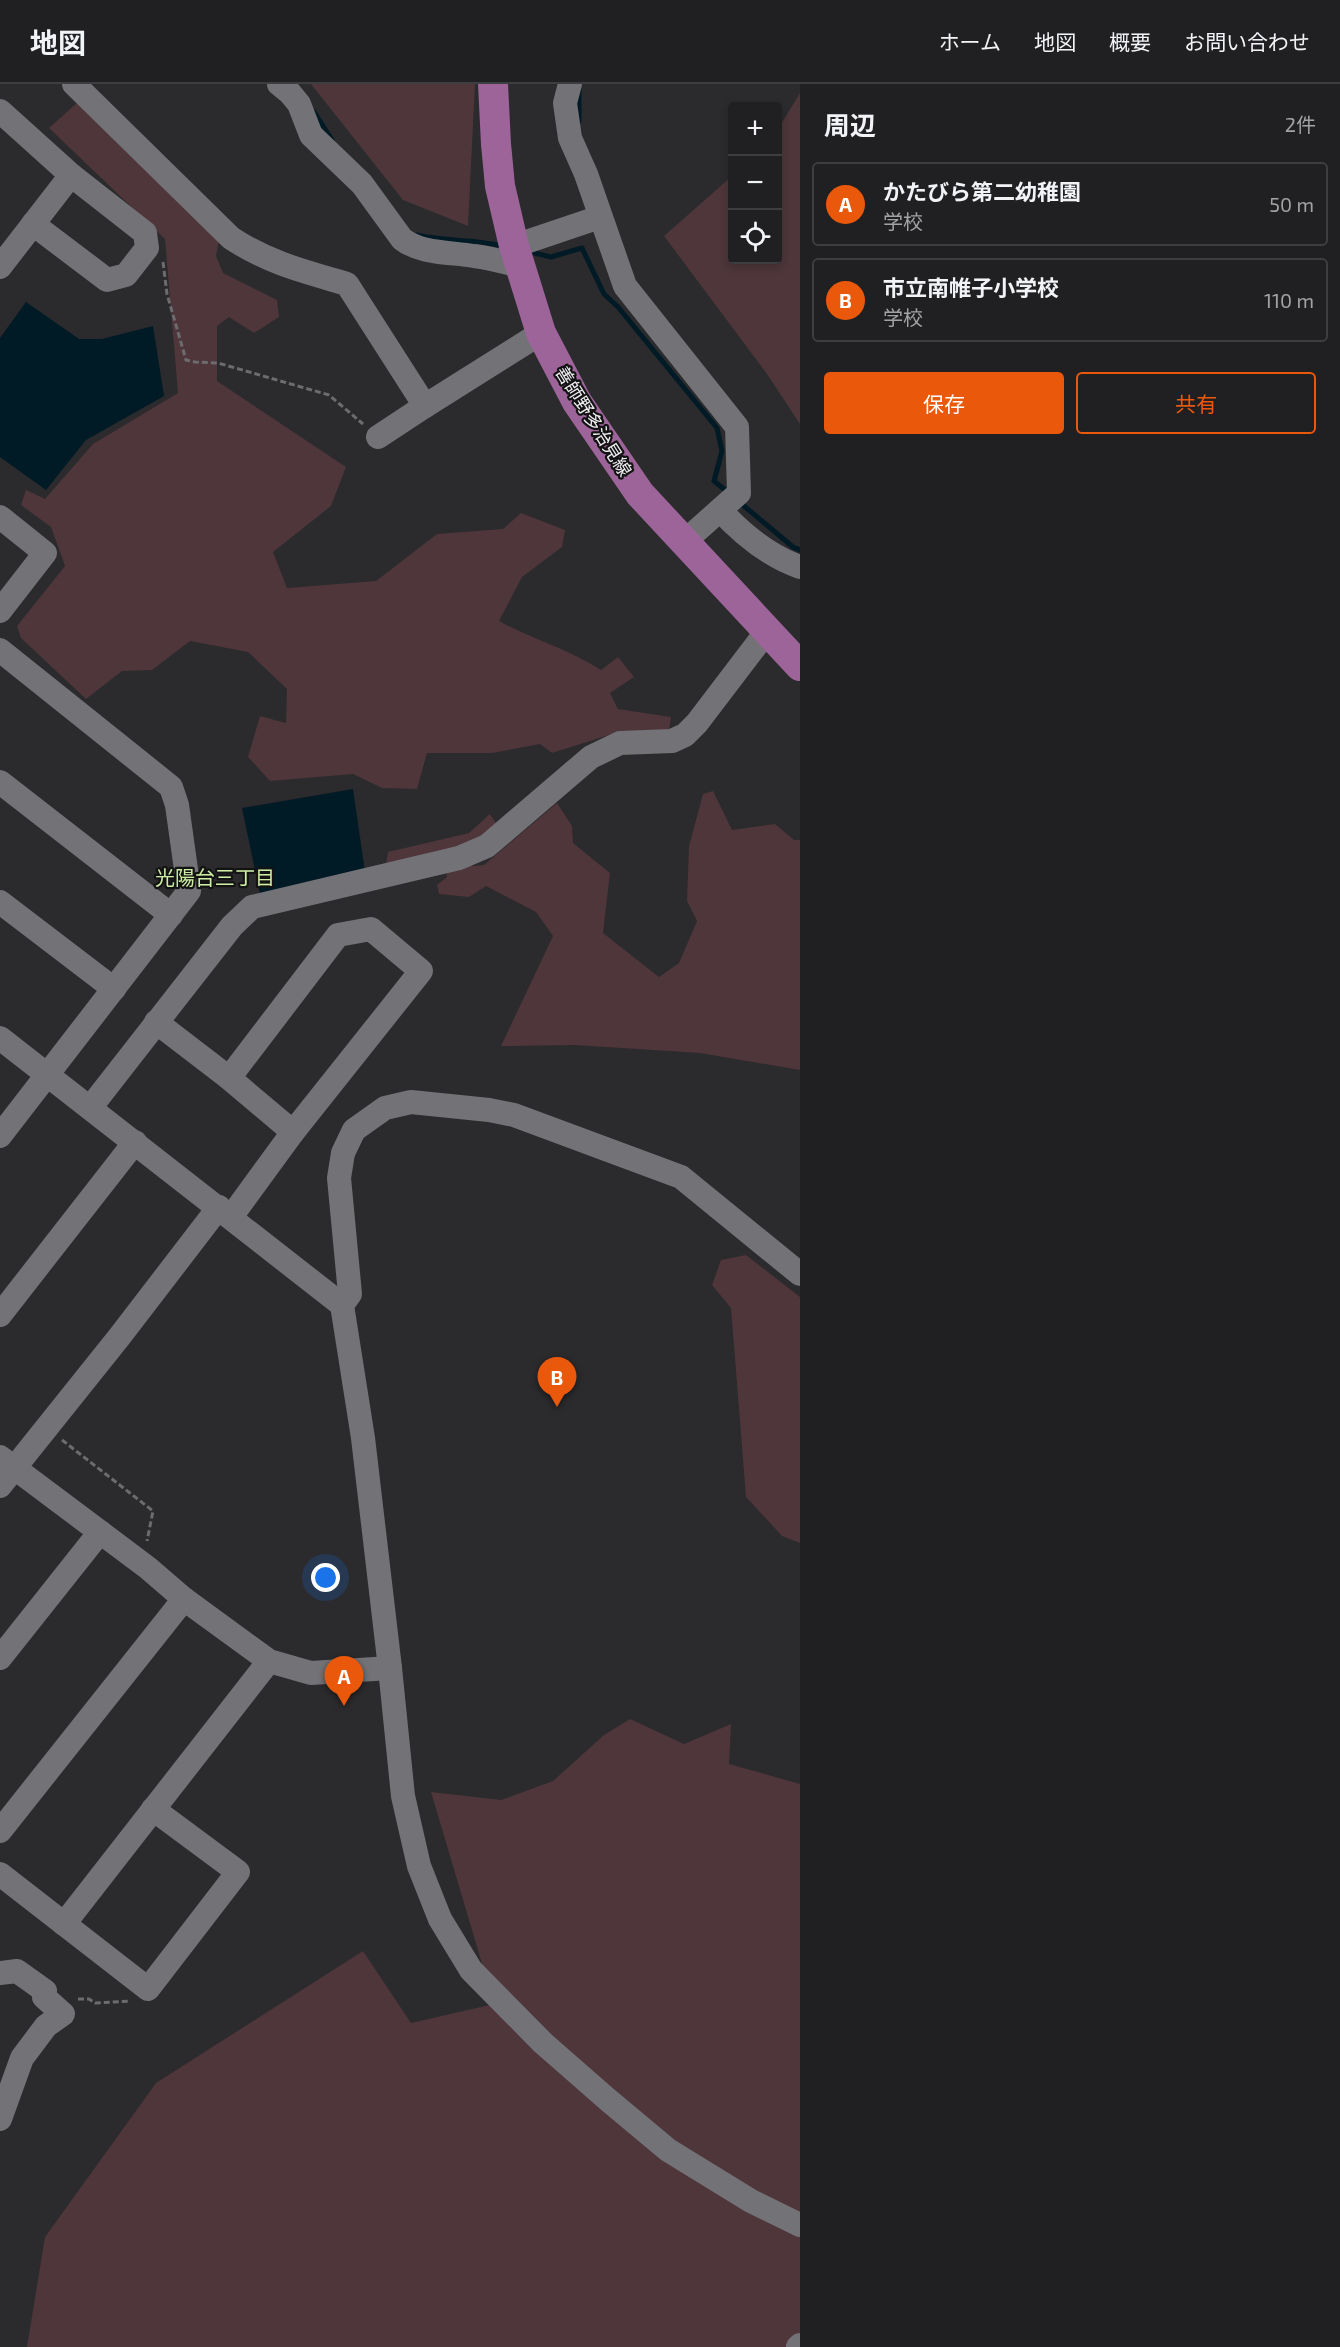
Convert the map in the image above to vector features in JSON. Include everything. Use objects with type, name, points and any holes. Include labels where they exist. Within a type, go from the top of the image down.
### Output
[{"type":"main road","name":"善師野多治見線","points":[[494,84],[500,186],[521,251],[541,333],[577,402],[640,494],[800,666]]},
{"type":"street","points":[[74,84],[231,238],[276,263],[347,284],[425,406]]},
{"type":"street","points":[[279,84],[299,104],[311,135],[362,184],[402,239],[410,245],[421,249],[481,257],[521,251],[567,227],[597,206]]},
{"type":"street","points":[[570,84],[565,103],[570,138],[625,286],[736,427],[728,503],[735,527],[783,561],[800,567]]},
{"type":"street","points":[[0,111],[71,175],[145,233],[147,248],[126,276],[107,280],[33,224]]},
{"type":"street","points":[[0,267],[71,175]]},
{"type":"street","points":[[378,437],[541,333]]},
{"type":"street","points":[[685,541],[728,503]]},
{"type":"street","points":[[0,517],[45,553],[0,611]]},
{"type":"street","points":[[90,1108],[232,926],[252,907],[459,858],[486,846],[591,757],[620,743],[672,741],[685,735],[697,723],[767,631]]},
{"type":"street","points":[[0,650],[171,786],[177,805],[189,891],[0,1136]]},
{"type":"street","points":[[0,782],[171,915]]},
{"type":"street","points":[[0,902],[114,989]]},
{"type":"street","points":[[0,1486],[7,1462],[47,1428],[293,1132],[421,971],[371,929],[338,935],[229,1078]]},
{"type":"street","points":[[156,1022],[229,1078],[293,1132]]},
{"type":"street","points":[[0,1038],[342,1305],[363,1438],[403,1796],[419,1866],[440,1919],[471,1970],[543,2043],[668,2150],[751,2201],[800,2225]]},
{"type":"street","points":[[342,1305],[350,1294],[339,1178],[342,1153],[354,1130],[385,1108],[411,1102],[489,1110],[514,1115],[681,1177],[800,1274]]},
{"type":"street","points":[[0,1315],[135,1142]]},
{"type":"street","points":[[7,1462],[142,1564],[184,1599],[269,1661],[311,1673],[390,1668]]},
{"type":"street","points":[[0,1658],[100,1532]]},
{"type":"street","points":[[0,1832],[184,1599]]},
{"type":"street","points":[[64,1924],[269,1661]]},
{"type":"street","points":[[0,1874],[148,1989],[238,1872],[153,1809]]},
{"type":"street","points":[[0,1973],[17,1971],[45,1991],[44,1997],[63,2014],[46,2026],[22,2058],[0,2119]]},
{"type":"path","points":[[147,248],[161,245],[167,294],[186,360],[218,363],[329,395],[378,437]]},
{"type":"path","points":[[47,1428],[153,1511],[142,1564]]},
{"type":"path","points":[[78,1999],[89,1999],[95,2003],[141,2002],[147,1996],[148,1989]]},
{"type":"shaded area","points":[[311,84],[475,84],[468,226],[403,200]]},
{"type":"shaded area","points":[[800,93],[800,424],[767,374],[664,236],[728,180],[728,264],[782,264],[782,122]]},
{"type":"shaded area","points":[[78,102],[220,235],[216,256],[223,273],[277,300],[279,317],[254,333],[229,317],[217,326],[217,381],[346,467],[331,506],[273,552],[287,588],[376,581],[437,534],[503,529],[521,513],[565,530],[562,547],[522,577],[499,621],[577,656],[601,670],[618,657],[634,677],[610,693],[618,709],[671,717],[669,730],[612,734],[552,753],[540,744],[492,753],[427,753],[417,789],[382,788],[353,774],[270,781],[248,757],[260,716],[286,723],[287,689],[248,652],[190,641],[152,670],[122,671],[86,699],[21,638],[17,626],[65,566],[51,527],[21,505],[26,490],[45,499],[93,444],[178,393],[165,239],[49,128]]},
{"type":"shaded area","points":[[713,791],[732,830],[775,824],[794,840],[800,840],[800,1070],[700,1053],[575,1045],[501,1046],[553,936],[536,912],[486,886],[469,897],[439,894],[437,885],[447,877],[444,859],[386,865],[388,852],[469,833],[490,814],[499,828],[466,851],[472,866],[484,865],[557,803],[572,826],[573,843],[610,873],[603,933],[659,977],[679,963],[697,921],[687,901],[689,846],[703,794]]},
{"type":"shaded area","points":[[746,1255],[800,1297],[800,1543],[782,1536],[746,1497],[731,1308],[712,1285],[721,1260]]},
{"type":"shaded area","points":[[630,1719],[684,1744],[731,1724],[729,1764],[800,1784],[800,2347],[27,2347],[45,2237],[156,2083],[363,1951],[411,2023],[494,2004],[431,1792],[501,1800],[553,1781],[604,1735]]},
{"type":"water","points":[[26,302],[79,339],[102,339],[153,326],[164,396],[86,440],[46,490],[0,457],[0,338]]},
{"type":"water","points":[[353,789],[366,879],[260,894],[242,808]]},
{"type":"waterway","points":[[579,89],[579,121]]},
{"type":"waterway","points":[[314,112],[332,140]]},
{"type":"waterway","points":[[417,235],[503,246]]},
{"type":"waterway","points":[[526,251],[551,257],[582,248],[604,294],[618,307],[717,428],[722,451],[714,481],[729,493]]},
{"type":"waterway","points":[[738,501],[793,547],[800,550]]},
{"type":"place","name":"市立南帷子小学校","points":[[557,1407]]},
{"type":"place","name":"かたびら第二幼稚園","points":[[344,1706]]},
{"type":"district","name":"光陽台三丁目","points":[[215,877]]}]
